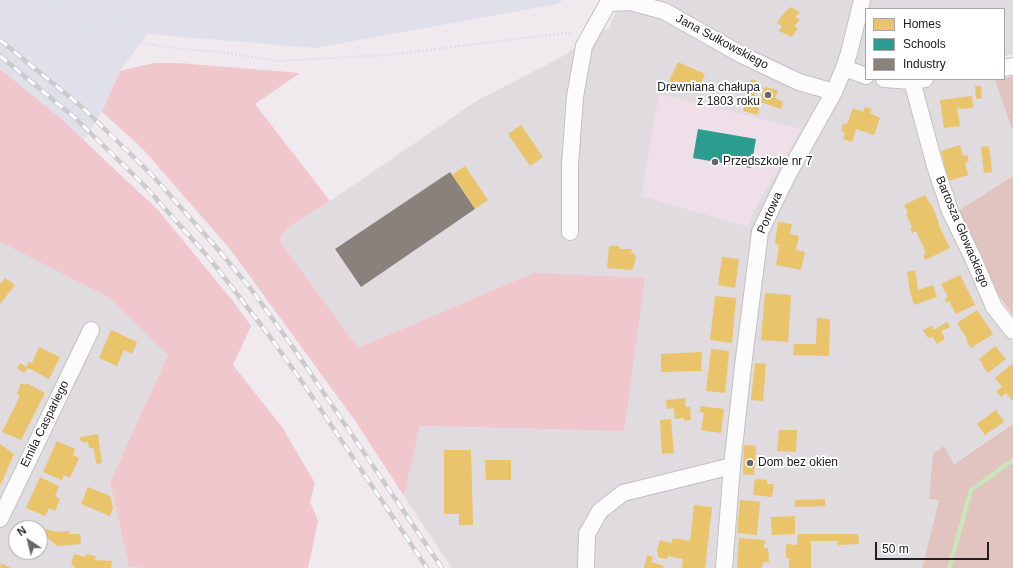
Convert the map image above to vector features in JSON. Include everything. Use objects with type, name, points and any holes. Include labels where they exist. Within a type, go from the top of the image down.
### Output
[{"type":"street","name":"Portowa","points":[[724,568],[732,466],[760,232],[787,176],[834,92],[849,53],[862,0]]},
{"type":"street","name":"Jana Sułkowskiego","points":[[570,232],[570,165],[575,97],[584,46],[608,2],[630,2],[664,11],[742,55],[799,82],[834,92]]},
{"type":"street","points":[[844,68],[865,76]]},
{"type":"street","name":"Bartosza Głowackiego","points":[[919,80],[935,166],[950,211],[972,256],[994,307],[1013,331]]},
{"type":"street","name":"Emila Caspariego","points":[[0,519],[90,330]]},
{"type":"street","points":[[586,568],[587,534],[600,511],[623,493],[732,466]]},
{"type":"path","points":[[47,9],[130,32],[143,43],[180,49],[221,52],[278,61],[387,55],[567,33],[589,37]]},
{"type":"shaded area","points":[[0,0],[563,0],[557,4],[315,48],[147,34],[120,71],[102,112],[84,140],[63,120],[0,69]]},
{"type":"shaded area","points":[[619,0],[1013,0],[1013,54],[1005,56],[1005,8],[865,8],[865,80],[995,80],[1013,132],[1013,176],[961,209],[990,312],[1013,343],[1013,424],[953,464],[929,499],[939,500],[922,568],[452,568],[404,496],[420,426],[624,431],[533,273],[358,348],[279,240],[287,228],[330,201],[478,100],[556,60],[610,27]]},
{"type":"shaded area","points":[[154,63],[179,63],[300,73],[255,104],[330,201],[287,228],[279,240],[358,348],[533,273],[645,278],[624,431],[420,426],[404,496],[356,422],[230,249],[142,148],[102,112],[120,71]]},
{"type":"shaded area","points":[[0,69],[63,120],[157,209],[233,301],[251,326],[233,365],[282,427],[315,483],[310,502],[318,521],[308,568],[129,567],[110,482],[168,355],[108,297],[0,242]]},
{"type":"shaded area","points":[[1013,76],[1013,132],[995,80],[1005,80],[1005,78]]},
{"type":"shaded area","name":"Przedszkole nr 7","points":[[659,94],[802,129],[753,212],[749,227],[641,196]]},
{"type":"shaded area","points":[[1013,176],[1013,316],[990,283],[957,214],[961,209]]},
{"type":"shaded area","points":[[0,242],[108,297],[168,355],[110,482],[129,567],[145,568],[0,568]]},
{"type":"shaded area","points":[[1013,424],[1013,568],[922,568],[939,500],[929,499],[933,454],[944,446],[954,464]]},
{"type":"building: Homes","points":[[791,7],[800,12],[795,17],[800,20],[794,26],[798,28],[792,37],[779,31],[782,26],[777,23],[783,14]]},
{"type":"building: Homes","points":[[678,62],[705,74],[696,94],[669,81]]},
{"type":"building: Homes","points":[[751,79],[758,81],[752,106],[759,108],[758,115],[743,111]]},
{"type":"building: Homes","points":[[975,86],[981,86],[982,98],[976,99]]},
{"type":"building: Homes","points":[[764,87],[778,90],[775,98],[783,102],[781,109],[760,102]]},
{"type":"building: Homes","points":[[972,96],[973,108],[960,109],[957,106],[960,126],[944,128],[940,100]]},
{"type":"building: Homes","points":[[865,107],[872,109],[870,113],[880,118],[874,135],[856,129],[852,142],[843,139],[845,133],[841,130],[843,124],[847,124],[853,108],[863,112]]},
{"type":"building: Homes","points":[[521,125],[543,157],[530,166],[508,134]]},
{"type":"building: Homes","points":[[960,145],[963,156],[967,155],[969,161],[965,163],[968,175],[948,181],[941,151]]},
{"type":"building: Homes","points":[[989,146],[992,172],[984,173],[981,147]]},
{"type":"building: Homes","points":[[465,166],[488,200],[475,209],[452,175]]},
{"type":"building: Homes","points":[[925,195],[931,204],[940,228],[950,248],[925,260],[923,255],[926,253],[916,231],[912,233],[910,228],[912,227],[906,214],[908,213],[904,205]]},
{"type":"building: Homes","points":[[778,222],[792,224],[790,234],[799,236],[796,250],[805,252],[801,270],[776,265],[779,245],[775,244]]},
{"type":"building: Homes","points":[[609,246],[619,246],[619,249],[632,249],[631,253],[636,257],[632,270],[607,268]]},
{"type":"building: Homes","points":[[722,257],[739,259],[735,288],[718,285]]},
{"type":"building: Homes","points":[[915,270],[918,290],[933,285],[937,297],[914,305],[910,292],[907,272]]},
{"type":"building: Homes","points":[[960,275],[975,305],[956,314],[949,301],[946,303],[945,298],[948,297],[941,284]]},
{"type":"building: Homes","points":[[5,278],[15,285],[0,304],[0,284]]},
{"type":"building: Homes","points":[[765,293],[791,295],[788,342],[761,340]]},
{"type":"building: Homes","points":[[715,296],[736,298],[732,343],[710,340]]},
{"type":"building: Homes","points":[[977,310],[993,334],[971,348],[957,323]]},
{"type":"building: Homes","points":[[817,318],[830,319],[829,356],[793,355],[794,344],[816,344]]},
{"type":"building: Homes","points":[[947,322],[950,327],[941,331],[945,339],[937,344],[933,337],[928,338],[923,330],[932,326],[934,330]]},
{"type":"building: Homes","points":[[111,330],[137,342],[132,354],[124,350],[117,366],[99,358]]},
{"type":"building: Homes","points":[[995,346],[1006,359],[988,373],[979,359]]},
{"type":"building: Homes","points":[[39,347],[60,357],[49,379],[28,368],[24,373],[17,368],[20,363],[26,367],[29,362],[32,363]]},
{"type":"building: Homes","points":[[711,349],[729,351],[725,393],[706,391]]},
{"type":"building: Homes","points":[[702,352],[701,371],[661,372],[661,354]]},
{"type":"building: Homes","points":[[755,363],[766,364],[763,401],[751,400]]},
{"type":"building: Homes","points":[[1012,364],[1013,402],[1006,393],[1001,397],[996,391],[1002,387],[995,378]]},
{"type":"building: Homes","points":[[21,383],[25,385],[26,383],[45,393],[21,440],[2,432],[20,396],[17,394]]},
{"type":"building: Homes","points":[[685,398],[686,407],[690,407],[691,420],[684,421],[684,418],[675,419],[674,408],[667,409],[666,400]]},
{"type":"building: Homes","points":[[701,406],[724,409],[721,433],[701,430],[704,413],[700,412]]},
{"type":"building: Homes","points":[[996,410],[1004,422],[985,435],[977,424]]},
{"type":"building: Homes","points":[[671,419],[674,453],[662,454],[660,420]]},
{"type":"building: Homes","points":[[779,430],[797,430],[796,452],[777,451]]},
{"type":"building: Homes","points":[[98,434],[102,463],[96,464],[94,448],[89,448],[88,442],[81,442],[80,437]]},
{"type":"building: Homes","points":[[57,441],[75,449],[73,455],[79,458],[70,478],[64,475],[62,480],[43,472]]},
{"type":"building: Homes","points":[[0,444],[14,454],[1,484],[0,484]]},
{"type":"building: Homes","points":[[744,445],[756,446],[754,475],[743,474]]},
{"type":"building: Homes","points":[[444,450],[471,450],[473,525],[459,525],[459,514],[444,514]]},
{"type":"building: Homes","points":[[485,460],[511,460],[511,480],[486,480]]},
{"type":"building: Homes","points":[[40,477],[59,486],[55,496],[60,499],[55,511],[49,508],[45,516],[26,508]]},
{"type":"building: Homes","points":[[755,479],[767,480],[767,484],[774,484],[772,497],[753,495]]},
{"type":"building: Homes","points":[[88,487],[110,496],[113,508],[110,516],[81,504]]},
{"type":"building: Homes","points":[[825,499],[825,506],[795,507],[795,500]]},
{"type":"building: Homes","points":[[740,500],[760,502],[757,535],[737,533]]},
{"type":"building: Homes","points":[[694,505],[712,507],[705,568],[682,568],[683,559],[668,556],[667,559],[659,558],[657,551],[660,540],[671,543],[673,538],[690,541]]},
{"type":"building: Homes","points":[[795,516],[795,534],[772,535],[771,517]]},
{"type":"building: Homes","points":[[48,530],[56,532],[69,531],[70,534],[80,534],[81,544],[57,546],[48,538]]},
{"type":"building: Homes","points":[[798,534],[858,534],[859,544],[838,545],[838,541],[811,541],[811,568],[789,568],[789,558],[786,558],[786,544],[797,545]]},
{"type":"building: Homes","points":[[739,538],[765,540],[764,548],[768,548],[769,562],[763,562],[762,568],[737,568]]},
{"type":"building: Homes","points":[[74,554],[86,557],[86,554],[96,556],[95,560],[112,561],[111,568],[74,568],[71,564]]},
{"type":"building: Homes","points":[[647,555],[653,557],[651,562],[664,566],[663,568],[644,568]]},
{"type":"building: Homes","points":[[1,563],[11,568],[0,568]]},
{"type":"building: Schools","points":[[698,129],[756,139],[751,168],[693,158]]},
{"type":"building: Industry","points":[[450,172],[475,209],[361,287],[335,249]]},
{"type":"waterway","points":[[949,568],[971,490],[1013,460]]},
{"type":"railway","points":[[0,40],[82,107],[152,175],[251,289],[292,346],[442,568]]},
{"type":"railway","points":[[0,56],[74,117],[143,184],[210,259],[268,334],[307,389],[427,568]]},
{"type":"place","name":"Drewniana chałupa z 1803 roku","points":[[768,95]]},
{"type":"place","name":"Przedszkole nr 7","points":[[715,162]]},
{"type":"place","name":"Dom bez okien","points":[[750,463]]}]
